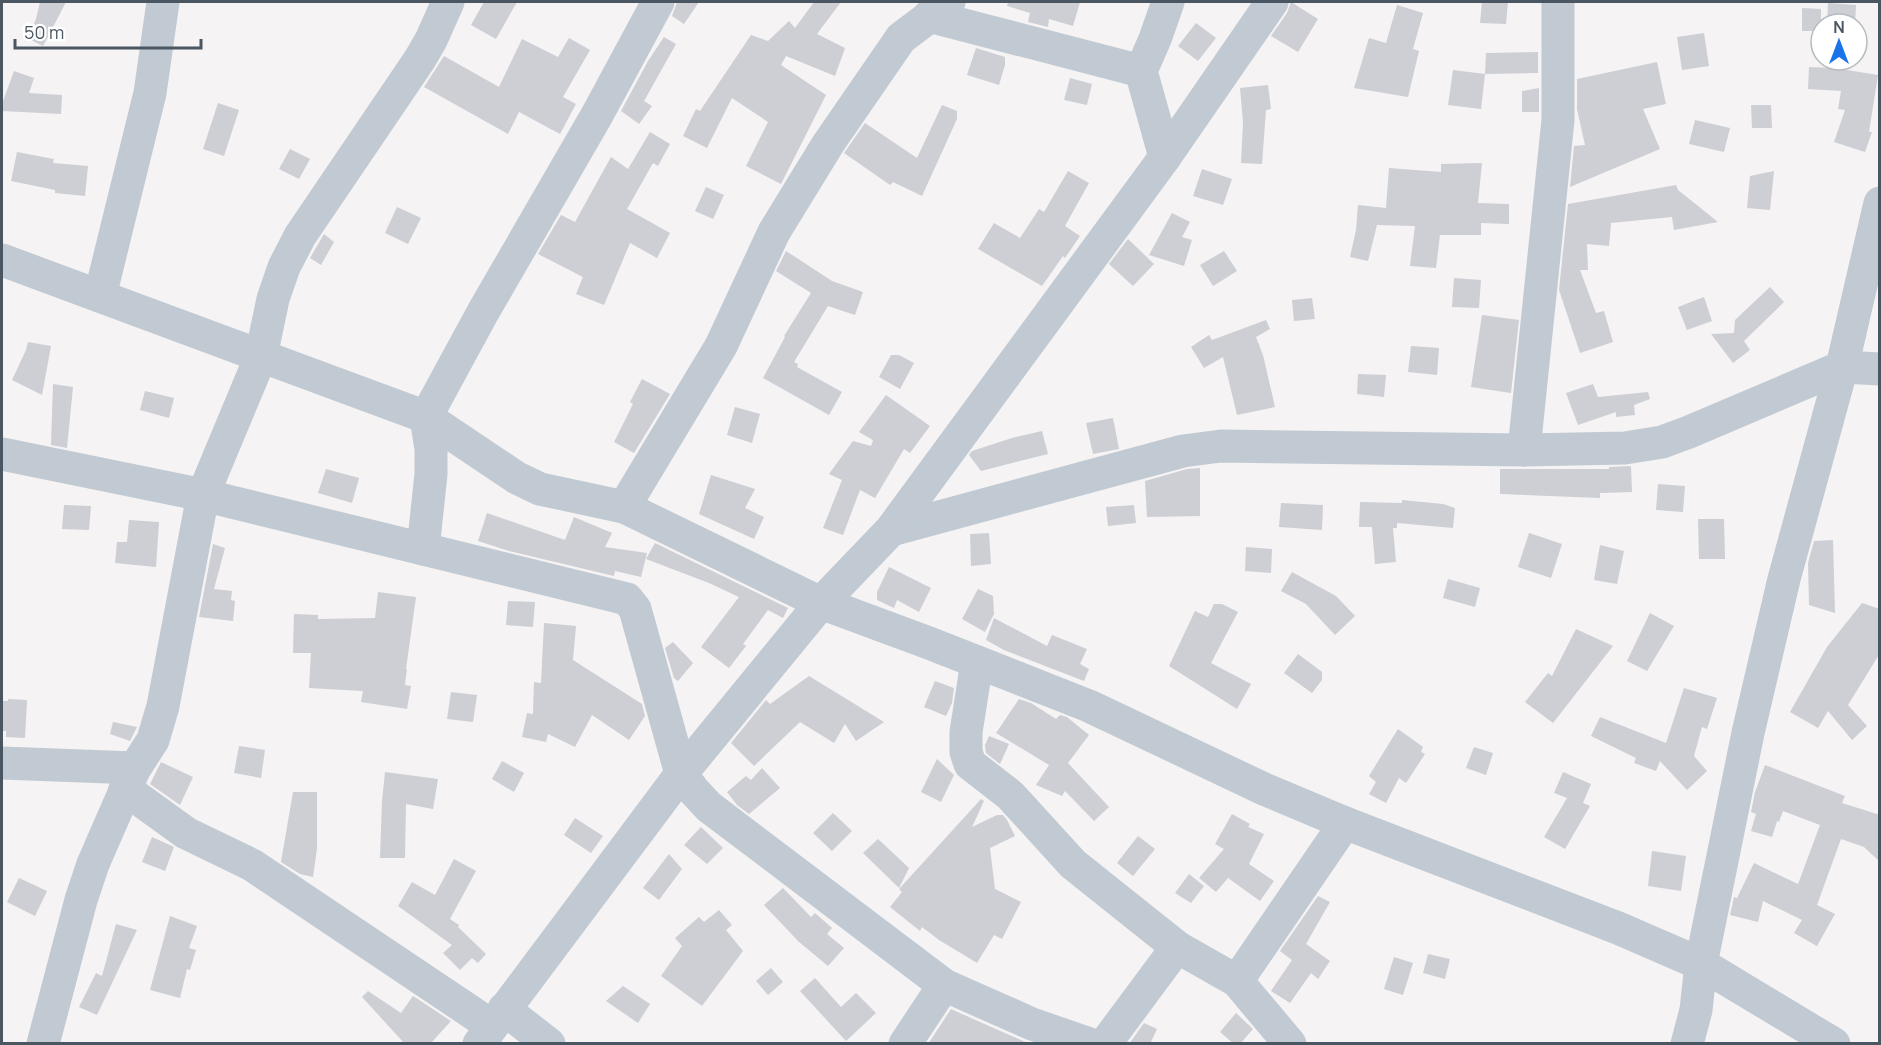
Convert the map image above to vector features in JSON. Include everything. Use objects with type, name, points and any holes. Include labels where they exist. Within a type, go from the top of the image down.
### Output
[{"type":"street","points":[[100,296],[150,93],[164,2]]},
{"type":"street","points":[[44,1044],[81,900],[93,864],[130,779],[153,740],[163,706],[203,495],[261,356],[273,299],[284,267],[300,236],[420,59],[448,2]]},
{"type":"street","points":[[423,549],[431,474],[431,449],[426,417],[483,312],[597,115],[658,2]]},
{"type":"street","points":[[1165,157],[1142,71],[1168,2]]},
{"type":"street","points":[[492,1026],[681,774],[821,603],[891,530],[1165,157],[1272,2]]},
{"type":"street","points":[[1524,450],[1558,120],[1558,2]]},
{"type":"street","points":[[624,507],[721,346],[774,232],[828,144],[901,38],[939,9],[1142,71]]},
{"type":"street","points":[[1687,1044],[1696,1010],[1701,964],[1748,733],[1784,579],[1842,367],[1880,203]]},
{"type":"street","points":[[2,260],[426,417],[517,478],[540,489],[624,507],[821,603],[1089,706],[1264,789],[1345,824],[1618,928],[1701,964],[1834,1044]]},
{"type":"street","points":[[891,530],[1183,452],[1221,446],[1524,450],[1625,448],[1662,442],[1842,367],[1880,369]]},
{"type":"street","points":[[2,454],[203,495],[627,599],[635,609],[681,774],[709,807],[944,985],[1032,1024],[1090,1044]]},
{"type":"street","points":[[977,662],[966,732],[966,752],[970,764],[1011,795],[1073,864],[1177,947],[1237,981],[1290,1044]]},
{"type":"street","points":[[2,763],[130,779],[186,833],[252,865],[492,1026],[549,1044]]},
{"type":"street","points":[[1237,981],[1345,824]]},
{"type":"street","points":[[1105,1044],[1177,947]]},
{"type":"street","points":[[905,1044],[944,985]]},
{"type":"building","points":[[40,2],[66,2],[43,46],[27,38],[36,19]]},
{"type":"building","points":[[484,2],[517,2],[496,39],[471,25]]},
{"type":"building","points":[[677,2],[699,2],[684,24],[672,16]]},
{"type":"building","points":[[814,2],[841,2],[817,34],[845,48],[835,76],[786,56],[781,65],[826,95],[781,184],[746,166],[768,122],[732,98],[707,148],[683,136],[696,109],[700,111],[751,35],[768,41],[789,21],[795,28]]},
{"type":"building","points":[[1008,2],[1080,2],[1073,26],[1049,19],[1048,27],[1028,22],[1030,13],[1007,6]]},
{"type":"building","points":[[1291,2],[1318,19],[1298,52],[1271,36],[1287,13]]},
{"type":"building","points":[[1482,2],[1508,2],[1506,24],[1480,23]]},
{"type":"building","points":[[1828,3],[1856,5],[1856,12],[1828,12]]},
{"type":"building","points":[[1397,5],[1423,13],[1413,49],[1419,51],[1408,97],[1354,88],[1369,38],[1386,43]]},
{"type":"building","points":[[1802,8],[1821,9],[1821,12],[1809,12],[1809,31],[1802,31]]},
{"type":"building","points":[[1196,23],[1216,38],[1198,61],[1178,46]]},
{"type":"building","points":[[1704,33],[1709,66],[1682,70],[1677,37]]},
{"type":"building","points":[[664,37],[676,44],[644,101],[652,106],[639,124],[621,111]]},
{"type":"building","points":[[569,38],[590,50],[563,97],[576,104],[560,134],[519,112],[508,134],[424,87],[444,56],[499,87],[522,39],[558,57]]},
{"type":"building","points":[[976,48],[1005,57],[999,85],[967,75]]},
{"type":"building","points":[[1538,52],[1538,73],[1485,74],[1486,53]]},
{"type":"building","points":[[1657,62],[1666,104],[1643,109],[1660,149],[1570,187],[1574,146],[1585,145],[1577,109],[1577,79]]},
{"type":"building","points":[[1809,67],[1809,72],[1859,72],[1878,75],[1869,132],[1872,132],[1865,152],[1834,142],[1845,110],[1838,109],[1841,91],[1808,89]]},
{"type":"building","points":[[1453,70],[1485,74],[1481,109],[1448,105]]},
{"type":"building","points":[[14,71],[34,78],[29,93],[62,95],[61,114],[2,111],[2,104]]},
{"type":"building","points":[[1070,78],[1092,84],[1087,105],[1064,100]]},
{"type":"building","points":[[1268,85],[1271,109],[1266,110],[1262,164],[1241,163],[1243,122],[1240,88]]},
{"type":"building","points":[[1539,88],[1539,112],[1522,112],[1522,91]]},
{"type":"building","points":[[218,103],[239,110],[224,156],[203,149]]},
{"type":"building","points":[[942,105],[957,111],[957,119],[922,196],[893,182],[890,185],[844,153],[865,123],[917,158]]},
{"type":"building","points":[[1751,105],[1771,105],[1772,128],[1752,128]]},
{"type":"building","points":[[1695,120],[1730,128],[1724,152],[1689,144]]},
{"type":"building","points":[[650,132],[670,144],[658,166],[653,163],[627,209],[670,233],[657,258],[630,243],[604,305],[576,294],[583,277],[538,254],[561,215],[575,222],[611,157],[628,169]]},
{"type":"building","points":[[290,149],[310,159],[299,179],[279,169]]},
{"type":"building","points":[[17,152],[54,159],[53,163],[88,166],[85,196],[55,193],[55,190],[11,181]]},
{"type":"building","points":[[1482,163],[1478,203],[1509,204],[1509,224],[1481,223],[1481,235],[1440,235],[1436,268],[1410,266],[1415,226],[1377,225],[1368,261],[1350,257],[1356,230],[1358,205],[1386,208],[1389,168],[1441,172],[1441,164]]},
{"type":"building","points":[[1202,169],[1232,179],[1223,205],[1193,196]]},
{"type":"building","points":[[1068,171],[1089,183],[1065,226],[1080,236],[1042,286],[978,249],[994,223],[1020,238],[1039,209],[1044,212]]},
{"type":"building","points":[[1774,171],[1770,210],[1747,208],[1750,176]]},
{"type":"building","points":[[1676,185],[1678,190],[1718,222],[1674,230],[1672,217],[1611,223],[1609,246],[1587,244],[1588,270],[1580,270],[1596,313],[1604,311],[1613,342],[1580,353],[1559,290],[1568,204]]},
{"type":"building","points":[[706,187],[724,195],[713,219],[695,211]]},
{"type":"building","points":[[397,207],[421,218],[408,244],[385,233]]},
{"type":"building","points":[[1172,213],[1190,222],[1182,237],[1192,240],[1184,266],[1149,255]]},
{"type":"building","points":[[324,234],[334,242],[321,265],[310,258]]},
{"type":"building","points":[[1128,239],[1154,264],[1133,286],[1109,264]]},
{"type":"building","points":[[786,251],[832,281],[863,292],[855,315],[828,306],[794,362],[798,364],[797,367],[842,392],[829,415],[763,378],[784,336],[811,293],[776,271]]},
{"type":"building","points":[[1224,251],[1237,271],[1213,286],[1200,265]]},
{"type":"building","points":[[1454,278],[1481,280],[1479,308],[1452,307]]},
{"type":"building","points":[[1770,287],[1784,302],[1744,341],[1750,350],[1733,363],[1711,334],[1734,333],[1735,320]]},
{"type":"building","points":[[1704,297],[1712,321],[1687,330],[1678,307]]},
{"type":"building","points":[[1312,298],[1315,319],[1294,321],[1292,300]]},
{"type":"building","points":[[1482,315],[1519,320],[1511,393],[1471,387]]},
{"type":"building","points":[[1266,320],[1270,329],[1256,337],[1263,355],[1275,407],[1237,415],[1223,357],[1204,368],[1191,347],[1209,335],[1212,340]]},
{"type":"building","points":[[28,342],[51,346],[42,395],[12,380]]},
{"type":"building","points":[[1411,346],[1439,348],[1437,375],[1408,372]]},
{"type":"building","points":[[891,355],[899,355],[914,363],[900,389],[879,377]]},
{"type":"building","points":[[1358,374],[1386,375],[1384,397],[1357,394]]},
{"type":"building","points":[[642,379],[670,394],[634,453],[614,442],[633,404],[630,402]]},
{"type":"building","points":[[53,384],[73,387],[67,448],[51,445]]},
{"type":"building","points":[[1593,384],[1598,397],[1648,392],[1650,399],[1634,405],[1635,415],[1616,417],[1616,412],[1578,425],[1566,393]]},
{"type":"building","points":[[145,391],[174,398],[169,418],[140,410]]},
{"type":"building","points":[[886,395],[930,426],[910,453],[904,449],[875,498],[860,490],[843,535],[823,528],[842,480],[829,474],[853,441],[871,446],[873,440],[859,432]]},
{"type":"building","points":[[735,407],[760,414],[752,443],[727,435]]},
{"type":"building","points":[[1113,418],[1119,449],[1093,454],[1086,423]]},
{"type":"building","points":[[1042,431],[1048,454],[981,471],[969,455],[972,451]]},
{"type":"building","points":[[1631,466],[1632,492],[1600,493],[1600,498],[1500,494],[1500,469],[1609,469],[1609,467]]},
{"type":"building","points":[[1200,468],[1200,516],[1147,517],[1145,481],[1187,469]]},
{"type":"building","points":[[326,469],[359,478],[352,503],[318,493]]},
{"type":"building","points":[[711,475],[755,489],[745,508],[764,517],[754,539],[699,514]]},
{"type":"building","points":[[1658,484],[1685,486],[1683,512],[1656,510]]},
{"type":"building","points":[[1402,500],[1443,504],[1455,508],[1453,528],[1397,523],[1397,528],[1393,528],[1396,562],[1375,564],[1372,527],[1359,527],[1360,502],[1402,503]]},
{"type":"building","points":[[1281,503],[1323,505],[1322,530],[1279,527]]},
{"type":"building","points":[[64,505],[91,506],[89,530],[62,529]]},
{"type":"building","points":[[1134,505],[1136,523],[1108,526],[1106,507]]},
{"type":"building","points":[[487,513],[565,540],[574,517],[612,533],[605,547],[647,553],[641,577],[615,571],[614,576],[509,551],[478,541]]},
{"type":"building","points":[[1698,519],[1724,519],[1725,559],[1699,559]]},
{"type":"building","points":[[129,520],[159,522],[156,567],[115,563],[117,542],[127,542]]},
{"type":"building","points":[[989,533],[991,564],[971,566],[970,534]]},
{"type":"building","points":[[1529,533],[1562,544],[1551,578],[1518,567]]},
{"type":"building","points":[[1833,540],[1835,613],[1809,605],[1808,563],[1814,541]]},
{"type":"building","points":[[655,543],[788,608],[783,618],[768,610],[743,644],[746,646],[729,668],[701,647],[739,597],[646,559]]},
{"type":"building","points":[[213,544],[225,548],[214,589],[232,591],[231,600],[235,601],[233,621],[199,617]]},
{"type":"building","points":[[1600,545],[1624,551],[1617,584],[1594,580]]},
{"type":"building","points":[[1246,547],[1272,549],[1271,573],[1245,571]]},
{"type":"building","points":[[889,567],[931,588],[919,612],[897,600],[894,608],[877,600],[877,592]]},
{"type":"building","points":[[1292,572],[1336,596],[1355,616],[1335,635],[1306,604],[1281,591]]},
{"type":"building","points":[[1448,579],[1480,588],[1475,607],[1443,598]]},
{"type":"building","points":[[978,589],[993,596],[994,614],[985,632],[962,619]]},
{"type":"building","points":[[378,592],[416,597],[406,669],[405,685],[411,686],[407,709],[361,702],[363,691],[309,688],[311,653],[293,653],[294,614],[318,615],[318,619],[375,618]]},
{"type":"building","points":[[508,601],[535,602],[533,627],[506,625]]},
{"type":"building","points":[[1862,603],[1880,609],[1880,653],[1848,705],[1867,726],[1852,740],[1828,711],[1818,728],[1790,712],[1827,647]]},
{"type":"building","points":[[1214,604],[1222,604],[1238,612],[1211,663],[1251,684],[1237,709],[1169,666],[1195,611],[1208,617]]},
{"type":"building","points":[[1650,613],[1674,626],[1647,671],[1627,661]]},
{"type":"building","points":[[994,618],[1047,646],[1052,635],[1087,649],[1080,664],[1089,669],[1084,681],[1004,650],[986,640]]},
{"type":"building","points":[[544,623],[576,626],[573,660],[642,704],[645,716],[629,740],[592,715],[575,747],[548,734],[546,742],[522,737],[527,713],[533,714],[534,682],[541,683]]},
{"type":"building","points":[[1576,629],[1613,646],[1553,723],[1525,702],[1548,673],[1552,676]]},
{"type":"building","points":[[673,642],[693,663],[678,681],[674,678],[665,648]]},
{"type":"building","points":[[1298,654],[1322,672],[1322,680],[1312,693],[1284,673]]},
{"type":"building","points":[[809,676],[884,722],[856,741],[845,724],[834,743],[800,722],[754,766],[731,743],[766,700],[770,704]]},
{"type":"building","points":[[935,681],[954,688],[952,703],[946,716],[924,707]]},
{"type":"building","points":[[1684,688],[1717,698],[1707,729],[1702,727],[1694,756],[1707,771],[1687,790],[1660,761],[1656,771],[1634,763],[1636,758],[1591,736],[1600,717],[1666,743]]},
{"type":"building","points":[[451,692],[477,695],[473,722],[447,719]]},
{"type":"building","points":[[8,699],[27,700],[25,738],[6,737],[6,731],[2,731],[2,701],[8,701]]},
{"type":"building","points":[[1019,699],[1031,703],[1056,719],[1060,715],[1067,717],[1089,735],[1068,763],[1109,807],[1094,821],[1065,791],[1062,796],[1036,785],[1049,765],[996,733]]},
{"type":"building","points":[[113,722],[137,727],[130,741],[110,734]]},
{"type":"building","points":[[1398,729],[1423,747],[1421,752],[1425,754],[1406,783],[1399,778],[1386,803],[1369,794],[1376,782],[1369,776]]},
{"type":"building","points":[[989,736],[1009,744],[1000,764],[986,753],[985,745]]},
{"type":"building","points":[[239,746],[265,750],[261,778],[234,773]]},
{"type":"building","points":[[1474,747],[1493,753],[1486,775],[1466,768]]},
{"type":"building","points":[[937,759],[954,775],[941,802],[921,792]]},
{"type":"building","points":[[502,761],[524,773],[514,792],[492,779]]},
{"type":"building","points":[[161,762],[193,777],[180,805],[150,784]]},
{"type":"building","points":[[1765,765],[1845,796],[1842,803],[1880,815],[1880,862],[1864,847],[1841,839],[1817,905],[1835,914],[1817,946],[1794,933],[1802,920],[1763,901],[1758,922],[1730,915],[1734,897],[1737,898],[1754,863],[1798,884],[1820,825],[1783,811],[1772,837],[1751,831],[1756,814],[1751,812],[1755,792]]},
{"type":"building","points":[[762,768],[780,788],[749,814],[737,805],[727,792],[746,776],[751,780]]},
{"type":"building","points":[[385,772],[438,779],[433,809],[406,804],[405,858],[380,858]]},
{"type":"building","points":[[1563,772],[1591,784],[1583,803],[1590,806],[1565,849],[1544,837],[1567,798],[1554,793]]},
{"type":"building","points":[[293,792],[317,792],[317,848],[313,877],[300,874],[281,862]]},
{"type":"building","points":[[981,799],[984,801],[972,827],[997,815],[1003,815],[1015,836],[990,848],[995,889],[1021,902],[1002,939],[994,935],[977,963],[922,927],[920,931],[890,907],[902,892],[899,889]]},
{"type":"building","points":[[833,813],[852,831],[832,851],[813,833]]},
{"type":"building","points":[[1232,814],[1250,824],[1248,827],[1264,834],[1249,864],[1274,881],[1260,901],[1228,878],[1216,892],[1199,878],[1224,849],[1215,844]]},
{"type":"building","points":[[575,818],[603,836],[591,853],[564,835]]},
{"type":"building","points":[[701,827],[723,848],[707,864],[684,845]]},
{"type":"building","points":[[1138,836],[1155,849],[1133,876],[1117,863]]},
{"type":"building","points":[[152,837],[174,847],[165,871],[142,862]]},
{"type":"building","points":[[878,839],[909,868],[899,888],[863,853]]},
{"type":"building","points":[[1652,851],[1686,856],[1681,891],[1648,886]]},
{"type":"building","points":[[669,854],[682,869],[659,900],[643,888]]},
{"type":"building","points":[[454,859],[476,871],[450,919],[459,925],[458,927],[486,954],[478,963],[472,958],[460,970],[443,953],[452,945],[398,906],[412,882],[435,895]]},
{"type":"building","points":[[1189,874],[1204,886],[1191,903],[1175,893]]},
{"type":"building","points":[[19,878],[47,891],[35,916],[7,902]]},
{"type":"building","points":[[783,888],[811,917],[815,913],[832,928],[827,934],[844,948],[828,966],[798,941],[764,905]]},
{"type":"building","points":[[1318,896],[1330,902],[1306,944],[1330,961],[1318,979],[1311,973],[1290,1003],[1271,991],[1292,960],[1280,951]]},
{"type":"building","points":[[719,910],[732,925],[726,930],[743,951],[702,1006],[661,976],[682,946],[675,938],[699,917],[704,922]]},
{"type":"building","points":[[170,916],[197,926],[189,948],[196,950],[190,970],[187,969],[180,998],[150,990]]},
{"type":"building","points":[[116,924],[137,930],[97,1015],[79,1007],[96,973],[102,976]]},
{"type":"building","points":[[1428,954],[1450,959],[1445,979],[1423,973]]},
{"type":"building","points":[[1394,957],[1413,963],[1403,995],[1384,989]]},
{"type":"building","points":[[771,968],[783,982],[768,995],[756,981]]},
{"type":"building","points":[[815,978],[841,1007],[856,993],[876,1013],[846,1041],[800,991]]},
{"type":"building","points":[[623,986],[650,1004],[638,1023],[606,1001]]},
{"type":"building","points":[[368,991],[401,1013],[413,996],[451,1021],[430,1044],[405,1044],[362,997]]},
{"type":"building","points":[[951,1009],[980,1022],[1030,1044],[928,1044]]},
{"type":"building","points":[[1236,1013],[1253,1029],[1240,1044],[1234,1044],[1220,1032]]},
{"type":"building","points":[[1144,1023],[1157,1029],[1150,1044],[1129,1044]]}]
